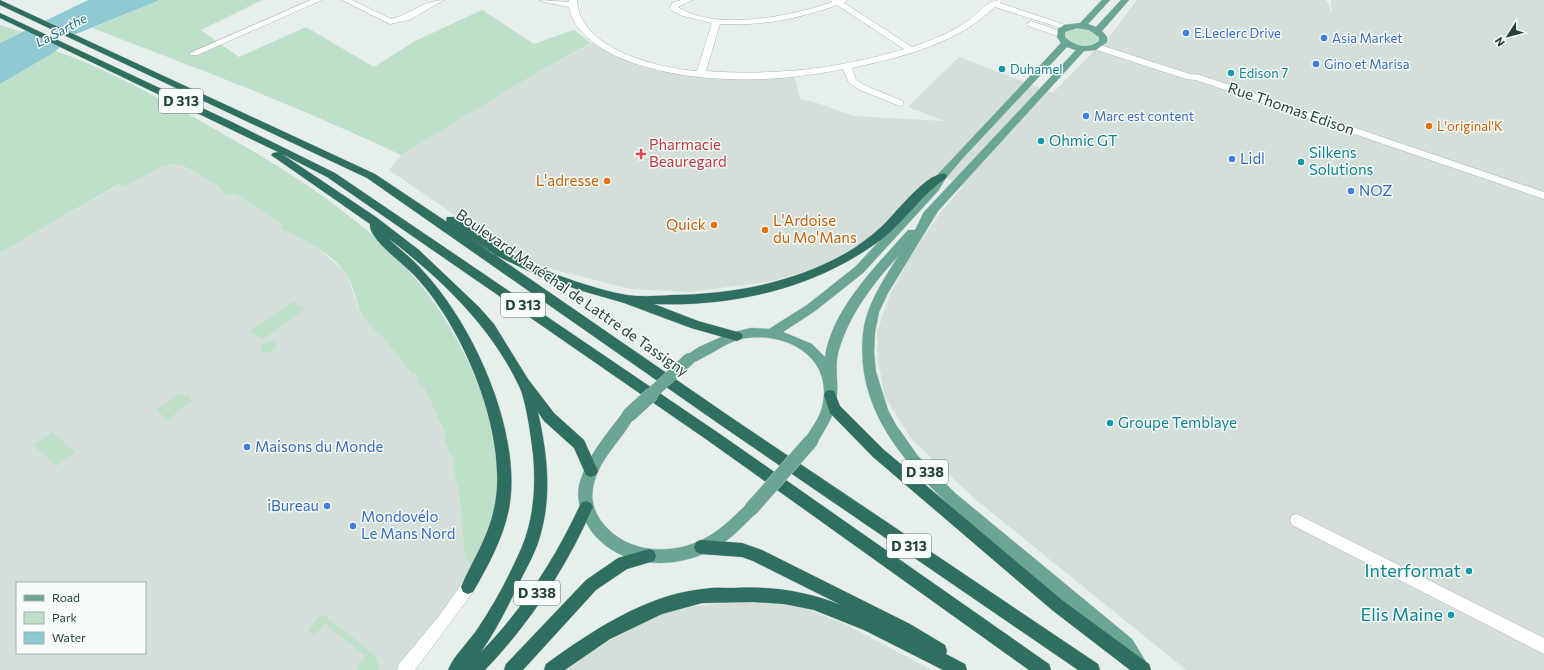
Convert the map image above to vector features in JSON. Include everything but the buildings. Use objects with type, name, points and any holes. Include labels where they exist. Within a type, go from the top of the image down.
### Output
[{"type":"highway","name":"Boulevard Maréchal de Lattre de Tassigny","points":[[0,2],[371,176],[727,422],[1092,670]]},
{"type":"highway","name":"D 313","points":[[0,15],[229,124],[330,175],[424,237],[715,438],[1044,670]]},
{"type":"highway","name":"D 313","points":[[229,124],[372,220],[415,253],[475,310],[503,347],[524,382],[549,417],[579,444],[591,471]]},
{"type":"highway","points":[[628,299],[694,300],[729,296],[766,289],[817,272],[848,257],[879,236],[924,189],[942,176]]},
{"type":"highway","points":[[432,217],[445,216],[497,250],[543,273],[583,287],[628,299],[678,317],[695,325],[737,336]]},
{"type":"highway","name":"D 313","points":[[372,220],[378,235],[420,274],[452,317],[475,362],[495,414],[504,474],[502,507],[492,543],[468,587]]},
{"type":"highway","name":"D 313","points":[[456,670],[481,639],[497,613],[534,534],[540,496],[541,462],[536,427],[524,382]]},
{"type":"highway","name":"D 338","points":[[830,395],[835,409],[878,453],[1057,605],[1143,670]]},
{"type":"highway","name":"D 338","points":[[474,670],[510,632],[545,580],[579,523],[586,506]]},
{"type":"highway","points":[[701,547],[742,550],[774,563],[905,629],[968,670]]},
{"type":"highway","name":"D 338","points":[[512,670],[591,585],[623,563],[649,556]]},
{"type":"highway","points":[[552,670],[602,634],[668,604],[703,596],[744,594],[791,597],[836,610],[894,635],[959,670]]},
{"type":"main road","points":[[1082,26],[1106,0]]},
{"type":"main road","points":[[1097,31],[1125,0]]},
{"type":"main road","points":[[1082,26],[1097,31],[1104,40],[1101,45],[1097,47],[1082,48],[1066,43],[1060,34],[1067,27],[1082,26]]},
{"type":"main road","points":[[772,333],[811,308],[859,270],[934,189],[942,176],[1066,43]]},
{"type":"main road","points":[[829,375],[821,362],[806,347],[794,340],[772,333],[750,333],[721,341],[689,360],[629,415],[598,456],[591,471],[586,488],[586,506],[593,522],[611,541],[623,548],[649,556],[669,557],[701,547],[718,538],[751,509],[811,441],[823,420],[828,408],[830,395],[830,362],[837,340],[859,295],[873,275],[1082,48]]},
{"type":"main road","name":"D 338","points":[[933,210],[882,293],[872,317],[867,340],[867,354],[870,376],[877,398],[888,422],[903,447],[926,473],[973,517],[1126,645],[1143,670]]},
{"type":"street","points":[[194,53],[318,0]]},
{"type":"street","points":[[346,0],[390,22],[406,18],[440,0]]},
{"type":"street","points":[[544,0],[573,3],[577,19],[586,32],[596,41],[618,54],[650,66],[700,75],[794,74],[847,67],[911,50],[955,31],[994,4]]},
{"type":"street","points":[[688,0],[675,5],[674,8],[677,11],[686,14],[717,21],[760,22],[812,12],[839,1],[911,50]]},
{"type":"street","points":[[994,4],[1067,27]]},
{"type":"street","points":[[994,4],[1060,34]]},
{"type":"street","points":[[700,75],[717,21]]},
{"type":"street","name":"Rue Thomas Edison","points":[[1104,40],[1193,72],[1197,77]]},
{"type":"street","name":"Rue Thomas Edison","points":[[1097,47],[1189,77],[1197,77],[1544,196]]},
{"type":"street","points":[[847,67],[852,81],[863,88],[900,103]]},
{"type":"street","points":[[1297,520],[1544,646]]},
{"type":"street","name":"D 313","points":[[405,670],[444,621],[468,587]]},
{"type":"shaded area","points":[[1137,0],[1325,0],[1327,1],[1332,14],[1331,0],[1544,0],[1544,670],[1186,670],[975,499],[912,440],[885,397],[878,361],[877,332],[890,294],[911,256],[939,214],[963,186],[937,173],[869,240],[820,267],[773,281],[691,292],[630,289],[544,267],[500,246],[389,170],[401,155],[535,74],[596,41],[624,57],[700,75],[794,74],[800,99],[814,102],[854,116],[944,121],[908,107],[959,57],[1053,93],[1095,50],[1103,45]]},
{"type":"shaded area","points":[[174,164],[182,166],[218,186],[225,195],[235,194],[282,224],[283,230],[312,244],[346,273],[358,307],[367,322],[372,327],[388,317],[405,335],[389,345],[412,374],[419,370],[441,379],[462,427],[443,436],[450,456],[458,453],[460,460],[452,463],[459,494],[465,557],[471,566],[468,587],[405,670],[0,670],[0,253],[120,184],[125,187],[159,168]]},
{"type":"shaded area","points":[[762,600],[809,610],[847,625],[932,670],[567,670],[608,641],[674,608]]},
{"type":"green space","points":[[160,0],[262,0],[201,30],[239,57],[306,27],[374,67],[415,41],[482,10],[534,44],[574,30],[591,43],[535,74],[401,155],[287,104],[92,28]]},
{"type":"green space","points":[[0,25],[22,32],[0,43]]},
{"type":"green space","points":[[1076,27],[1092,30],[1098,36],[1098,41],[1094,44],[1086,46],[1077,44],[1065,37],[1065,32]]},
{"type":"green space","points":[[56,51],[110,73],[145,91],[197,119],[284,170],[345,213],[383,244],[411,273],[430,297],[448,324],[464,353],[478,385],[489,417],[496,449],[498,481],[495,512],[486,540],[471,566],[465,557],[459,494],[452,463],[455,461],[454,455],[450,456],[443,436],[446,434],[424,387],[421,388],[415,379],[418,378],[415,373],[412,374],[389,345],[390,344],[366,321],[345,272],[330,257],[313,245],[282,230],[282,224],[235,194],[225,195],[218,186],[183,166],[174,164],[159,168],[125,187],[119,184],[0,253],[0,84]]},
{"type":"green space","points":[[293,301],[305,309],[263,340],[250,331]]},
{"type":"green space","points":[[274,341],[277,344],[274,350],[266,353],[261,352],[260,349],[263,343]]},
{"type":"green space","points":[[180,394],[189,395],[191,401],[168,420],[156,410]]},
{"type":"green space","points":[[52,432],[75,452],[57,466],[33,445]]},
{"type":"green space","points":[[324,615],[371,652],[375,656],[380,670],[358,670],[356,667],[366,657],[325,624],[314,635],[309,631],[310,627],[318,618]]},
{"type":"water","name":"La Sarthe","points":[[88,0],[160,0],[76,34],[53,53],[0,84],[0,43]]},
{"type":"pier","points":[[40,20],[76,37],[65,46],[26,27]]},
{"type":"place","name":"E.Leclerc Drive","points":[[1186,33]]},
{"type":"place","name":"Asia Market","points":[[1324,38]]},
{"type":"place","name":"Gino et Marisa","points":[[1316,64]]},
{"type":"place","name":"Duhamel","points":[[1002,69]]},
{"type":"place","name":"Edison 7","points":[[1231,73]]},
{"type":"place","name":"Marc est content","points":[[1086,116]]},
{"type":"place","name":"L'original'K","points":[[1429,126]]},
{"type":"place","name":"Ohmic GT","points":[[1041,141]]},
{"type":"place","name":"Pharmacie Beauregard","points":[[641,154]]},
{"type":"place","name":"Lidl","points":[[1232,159]]},
{"type":"place","name":"Silkens Solutions","points":[[1301,162]]},
{"type":"place","name":"L'adresse","points":[[607,181]]},
{"type":"place","name":"NOZ","points":[[1351,191]]},
{"type":"place","name":"Quick","points":[[714,225]]},
{"type":"place","name":"L'Ardoise du Mo'Mans","points":[[765,230]]},
{"type":"place","name":"Groupe Temblaye","points":[[1110,423]]},
{"type":"place","name":"Maisons du Monde","points":[[247,447]]},
{"type":"place","name":"iBureau","points":[[327,506]]},
{"type":"place","name":"Mondovélo Le Mans Nord","points":[[353,526]]},
{"type":"place","name":"Interformat","points":[[1469,571]]},
{"type":"place","name":"Elis Maine","points":[[1451,615]]}]
